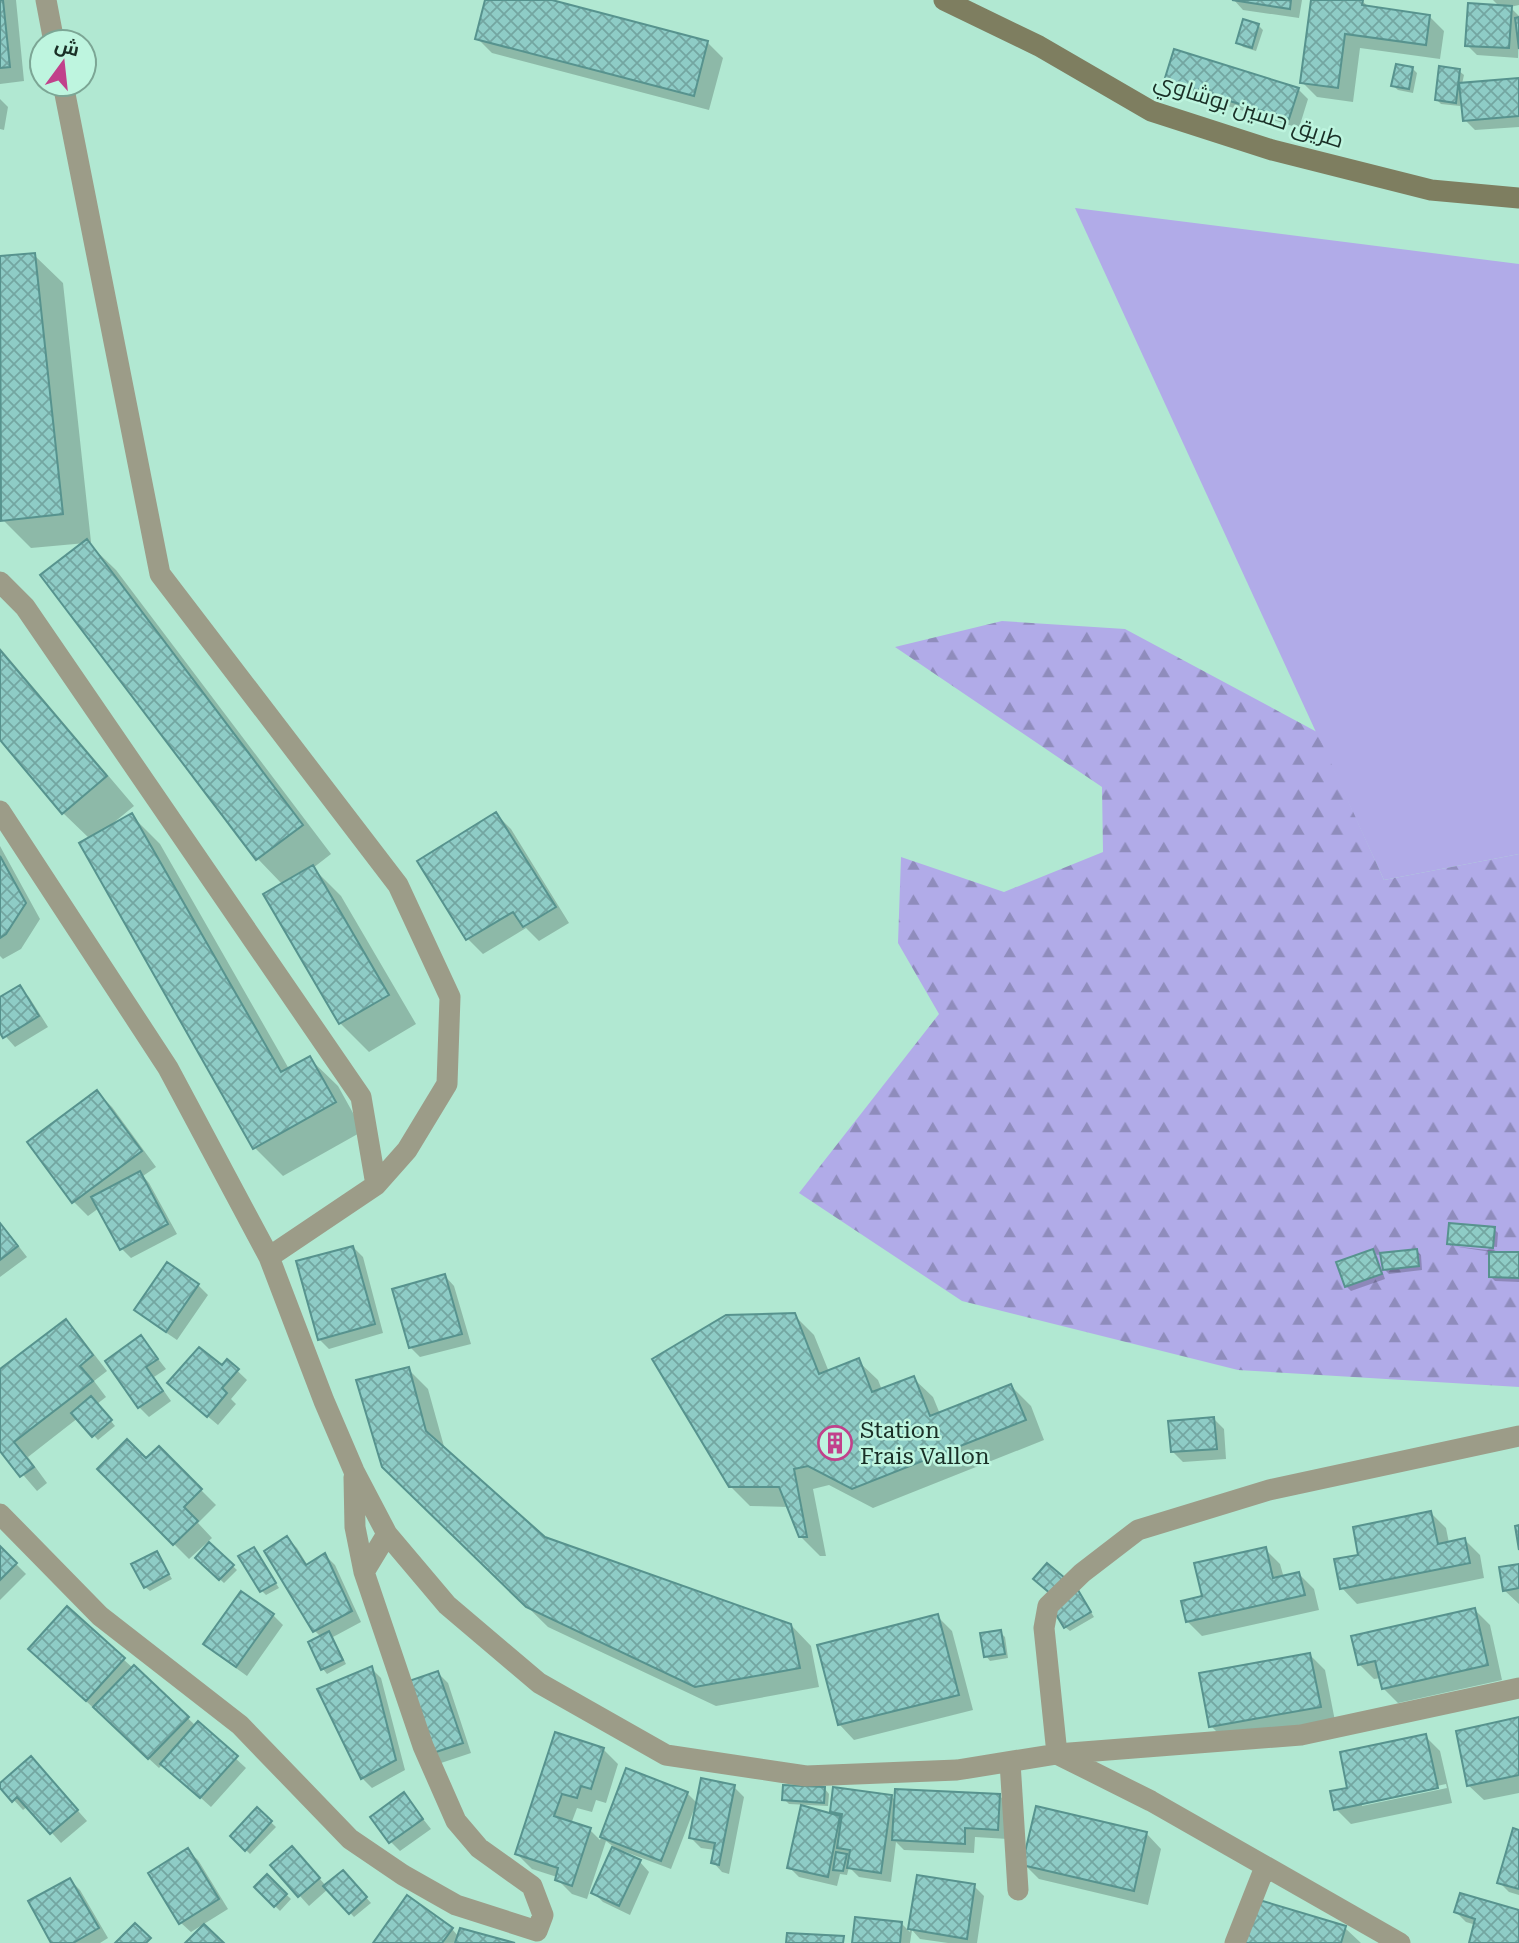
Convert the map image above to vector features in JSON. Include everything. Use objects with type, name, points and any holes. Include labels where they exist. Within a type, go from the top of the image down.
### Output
[{"type":"street","points":[[46,0],[51,28]]},
{"type":"street","name":"طريق حسين بوشاوي","points":[[944,0],[1039,46],[1151,111],[1272,150],[1431,190],[1519,198]]},
{"type":"street","points":[[66,98],[160,574],[398,885],[450,997],[447,1084],[407,1150],[376,1185],[269,1257]]},
{"type":"street","points":[[0,582],[25,607],[361,1097],[376,1185]]},
{"type":"street","points":[[0,811],[168,1068],[269,1257],[324,1401],[354,1471],[387,1534],[447,1605],[539,1683],[666,1755],[806,1776],[957,1770],[1057,1754],[1301,1735],[1519,1688]]},
{"type":"street","points":[[1057,1754],[1044,1628],[1048,1606],[1082,1573],[1138,1530],[1269,1490],[1519,1436]]},
{"type":"street","points":[[0,1514],[100,1615],[240,1725],[349,1839],[403,1875],[456,1905],[536,1937],[543,1915],[532,1886],[479,1848],[456,1821],[423,1746],[363,1572],[355,1527],[354,1471]]},
{"type":"street","points":[[363,1572],[387,1534]]},
{"type":"street","points":[[1057,1754],[1151,1801],[1400,1943]]},
{"type":"street","points":[[1010,1762],[1018,1891]]},
{"type":"street","points":[[1235,1943],[1265,1867]]},
{"type":"green space","points":[[1075,208],[1519,264],[1519,854],[1384,880]]},
{"type":"green space","points":[[1002,621],[1125,629],[1317,732],[1384,880],[1519,854],[1519,1387],[1238,1370],[962,1301],[799,1193],[939,1014],[898,943],[901,857],[1004,892],[1103,852],[1102,787],[895,647]]},
{"type":"building","points":[[0,0],[3,0],[10,67],[0,68]]},
{"type":"building","points":[[485,0],[552,0],[708,41],[694,96],[475,39]]},
{"type":"building","points":[[1232,0],[1291,0],[1290,9]]},
{"type":"building","points":[[1311,0],[1363,0],[1362,5],[1430,15],[1426,45],[1345,34],[1338,88],[1300,83]]},
{"type":"building","points":[[1468,3],[1512,6],[1509,48],[1465,46]]},
{"type":"building","points":[[1519,17],[1519,49],[1515,18]]},
{"type":"building","points":[[1243,19],[1259,24],[1252,48],[1236,43]]},
{"type":"building","points":[[1174,49],[1299,88],[1289,119],[1164,81]]},
{"type":"building","points":[[1396,64],[1413,67],[1409,89],[1391,86]]},
{"type":"building","points":[[1439,66],[1460,69],[1456,103],[1435,100]]},
{"type":"building","points":[[1519,78],[1519,116],[1463,121],[1459,83]]},
{"type":"building","points":[[35,253],[63,514],[1,521],[0,256]]},
{"type":"building","points":[[87,539],[303,825],[256,860],[40,575]]},
{"type":"building","points":[[0,650],[107,776],[62,814],[0,740]]},
{"type":"building","points":[[496,812],[556,907],[523,927],[513,912],[466,940],[417,861]]},
{"type":"building","points":[[132,813],[281,1072],[310,1056],[336,1102],[253,1149],[79,843]]},
{"type":"building","points":[[0,856],[26,903],[6,934],[0,938]]},
{"type":"building","points":[[313,865],[389,995],[339,1024],[263,894]]},
{"type":"building","points":[[20,985],[39,1016],[3,1038],[0,1033],[0,997]]},
{"type":"building","points":[[97,1090],[142,1151],[72,1203],[27,1142]]},
{"type":"building","points":[[140,1171],[168,1224],[120,1250],[91,1197]]},
{"type":"building","points":[[0,1223],[18,1246],[0,1260]]},
{"type":"building","points":[[1449,1223],[1495,1227],[1493,1248],[1447,1244]]},
{"type":"building","points":[[353,1246],[375,1324],[318,1340],[296,1261]]},
{"type":"building","points":[[1373,1249],[1382,1274],[1345,1287],[1336,1262]]},
{"type":"building","points":[[1417,1249],[1419,1266],[1383,1270],[1380,1253]]},
{"type":"building","points":[[1489,1252],[1519,1252],[1519,1278],[1489,1277]]},
{"type":"building","points":[[167,1262],[199,1284],[166,1332],[134,1310]]},
{"type":"building","points":[[445,1274],[462,1334],[409,1348],[392,1289]]},
{"type":"building","name":"Station Frais Vallon","points":[[795,1313],[819,1374],[859,1358],[872,1392],[914,1376],[930,1416],[1011,1384],[1026,1420],[852,1489],[808,1466],[794,1469],[807,1537],[799,1537],[779,1487],[729,1487],[652,1359],[726,1315]]},
{"type":"building","points":[[66,1319],[93,1355],[80,1366],[93,1381],[14,1442],[34,1467],[20,1477],[0,1451],[0,1369]]},
{"type":"building","points":[[141,1335],[158,1359],[146,1367],[163,1391],[138,1408],[105,1361]]},
{"type":"building","points":[[199,1347],[222,1365],[227,1359],[239,1369],[222,1388],[227,1393],[207,1417],[167,1383]]},
{"type":"building","points":[[409,1367],[426,1431],[545,1537],[791,1624],[800,1668],[695,1687],[526,1607],[382,1467],[356,1380]]},
{"type":"building","points":[[91,1396],[112,1420],[92,1437],[71,1413]]},
{"type":"building","points":[[1214,1417],[1217,1449],[1171,1452],[1168,1421]]},
{"type":"building","points":[[127,1439],[146,1458],[159,1446],[202,1489],[184,1507],[198,1521],[173,1545],[97,1469]]},
{"type":"building","points":[[1431,1511],[1438,1544],[1465,1538],[1470,1563],[1340,1589],[1334,1559],[1358,1555],[1353,1527]]},
{"type":"building","points":[[1519,1525],[1519,1550],[1515,1526]]},
{"type":"building","points":[[287,1536],[306,1565],[325,1553],[352,1611],[313,1632],[264,1551]]},
{"type":"building","points":[[209,1542],[234,1565],[219,1580],[195,1558]]},
{"type":"building","points":[[0,1546],[17,1563],[0,1580]]},
{"type":"building","points":[[254,1547],[276,1583],[260,1592],[238,1556]]},
{"type":"building","points":[[1266,1547],[1273,1578],[1299,1572],[1305,1595],[1186,1622],[1181,1601],[1202,1596],[1194,1563]]},
{"type":"building","points":[[157,1551],[169,1574],[144,1588],[131,1564]]},
{"type":"building","points":[[1047,1563],[1065,1578],[1051,1594],[1033,1579]]},
{"type":"building","points":[[1519,1564],[1519,1588],[1503,1591],[1499,1567]]},
{"type":"building","points":[[1078,1590],[1091,1612],[1064,1628],[1051,1606]]},
{"type":"building","points":[[241,1591],[274,1614],[236,1667],[203,1644]]},
{"type":"building","points":[[67,1606],[125,1658],[86,1701],[28,1649]]},
{"type":"building","points":[[1475,1608],[1488,1665],[1382,1689],[1375,1661],[1358,1665],[1351,1636]]},
{"type":"building","points":[[938,1614],[959,1695],[838,1725],[817,1645]]},
{"type":"building","points":[[1001,1630],[1005,1654],[984,1657],[980,1633]]},
{"type":"building","points":[[329,1631],[343,1660],[321,1670],[308,1642]]},
{"type":"building","points":[[1310,1653],[1321,1707],[1209,1727],[1199,1673]]},
{"type":"building","points":[[134,1665],[189,1717],[148,1759],[93,1707]]},
{"type":"building","points":[[372,1666],[396,1760],[361,1779],[317,1689]]},
{"type":"building","points":[[438,1671],[463,1743],[427,1755],[403,1683]]},
{"type":"building","points":[[1519,1717],[1519,1775],[1467,1786],[1456,1731]]},
{"type":"building","points":[[198,1721],[238,1756],[200,1798],[160,1764]]},
{"type":"building","points":[[555,1732],[604,1748],[591,1789],[581,1786],[577,1798],[562,1794],[554,1816],[591,1828],[572,1886],[555,1880],[558,1868],[515,1854]]},
{"type":"building","points":[[1426,1734],[1438,1788],[1334,1810],[1330,1791],[1347,1788],[1340,1752]]},
{"type":"building","points":[[31,1756],[78,1810],[50,1834],[17,1797],[12,1802],[0,1788],[0,1783]]},
{"type":"building","points":[[626,1768],[688,1792],[661,1861],[600,1837]]},
{"type":"building","points":[[701,1778],[735,1785],[719,1865],[711,1863],[715,1843],[689,1838]]},
{"type":"building","points":[[783,1785],[825,1787],[824,1803],[782,1800]]},
{"type":"building","points":[[833,1787],[892,1795],[881,1873],[847,1868],[850,1850],[837,1848],[842,1814],[830,1812]]},
{"type":"building","points":[[895,1789],[1000,1794],[998,1830],[965,1828],[965,1844],[892,1840]]},
{"type":"building","points":[[404,1792],[423,1819],[389,1843],[370,1817]]},
{"type":"building","points":[[801,1805],[840,1816],[828,1877],[787,1868]]},
{"type":"building","points":[[1036,1806],[1147,1832],[1134,1891],[1022,1865]]},
{"type":"building","points":[[257,1807],[272,1821],[245,1851],[230,1836]]},
{"type":"building","points":[[1513,1828],[1519,1830],[1519,1889],[1497,1883]]},
{"type":"building","points":[[292,1846],[320,1878],[298,1897],[270,1865]]},
{"type":"building","points":[[612,1847],[641,1860],[619,1906],[591,1893]]},
{"type":"building","points":[[188,1848],[219,1899],[179,1924],[148,1873]]},
{"type":"building","points":[[836,1852],[847,1854],[843,1871],[833,1870]]},
{"type":"building","points":[[343,1870],[367,1897],[349,1914],[323,1886]]},
{"type":"building","points":[[267,1874],[287,1894],[274,1907],[254,1887]]},
{"type":"building","points":[[917,1875],[975,1884],[967,1939],[908,1929]]},
{"type":"building","points":[[70,1878],[99,1928],[73,1943],[51,1943],[28,1901]]},
{"type":"building","points":[[1460,1893],[1519,1910],[1519,1943],[1469,1943],[1475,1919],[1454,1912]]},
{"type":"building","points":[[407,1895],[453,1928],[442,1943],[373,1943]]},
{"type":"building","points":[[1256,1899],[1346,1926],[1341,1943],[1243,1943]]},
{"type":"building","points":[[855,1917],[902,1922],[900,1943],[852,1943]]},
{"type":"building","points":[[135,1923],[151,1938],[146,1943],[115,1943]]},
{"type":"building","points":[[204,1924],[224,1943],[185,1943]]},
{"type":"building","points":[[460,1928],[515,1943],[455,1943]]},
{"type":"building","points":[[787,1933],[844,1936],[843,1943],[786,1943]]},
{"type":"place","name":"Station Frais Vallon","points":[[835,1443]]}]
